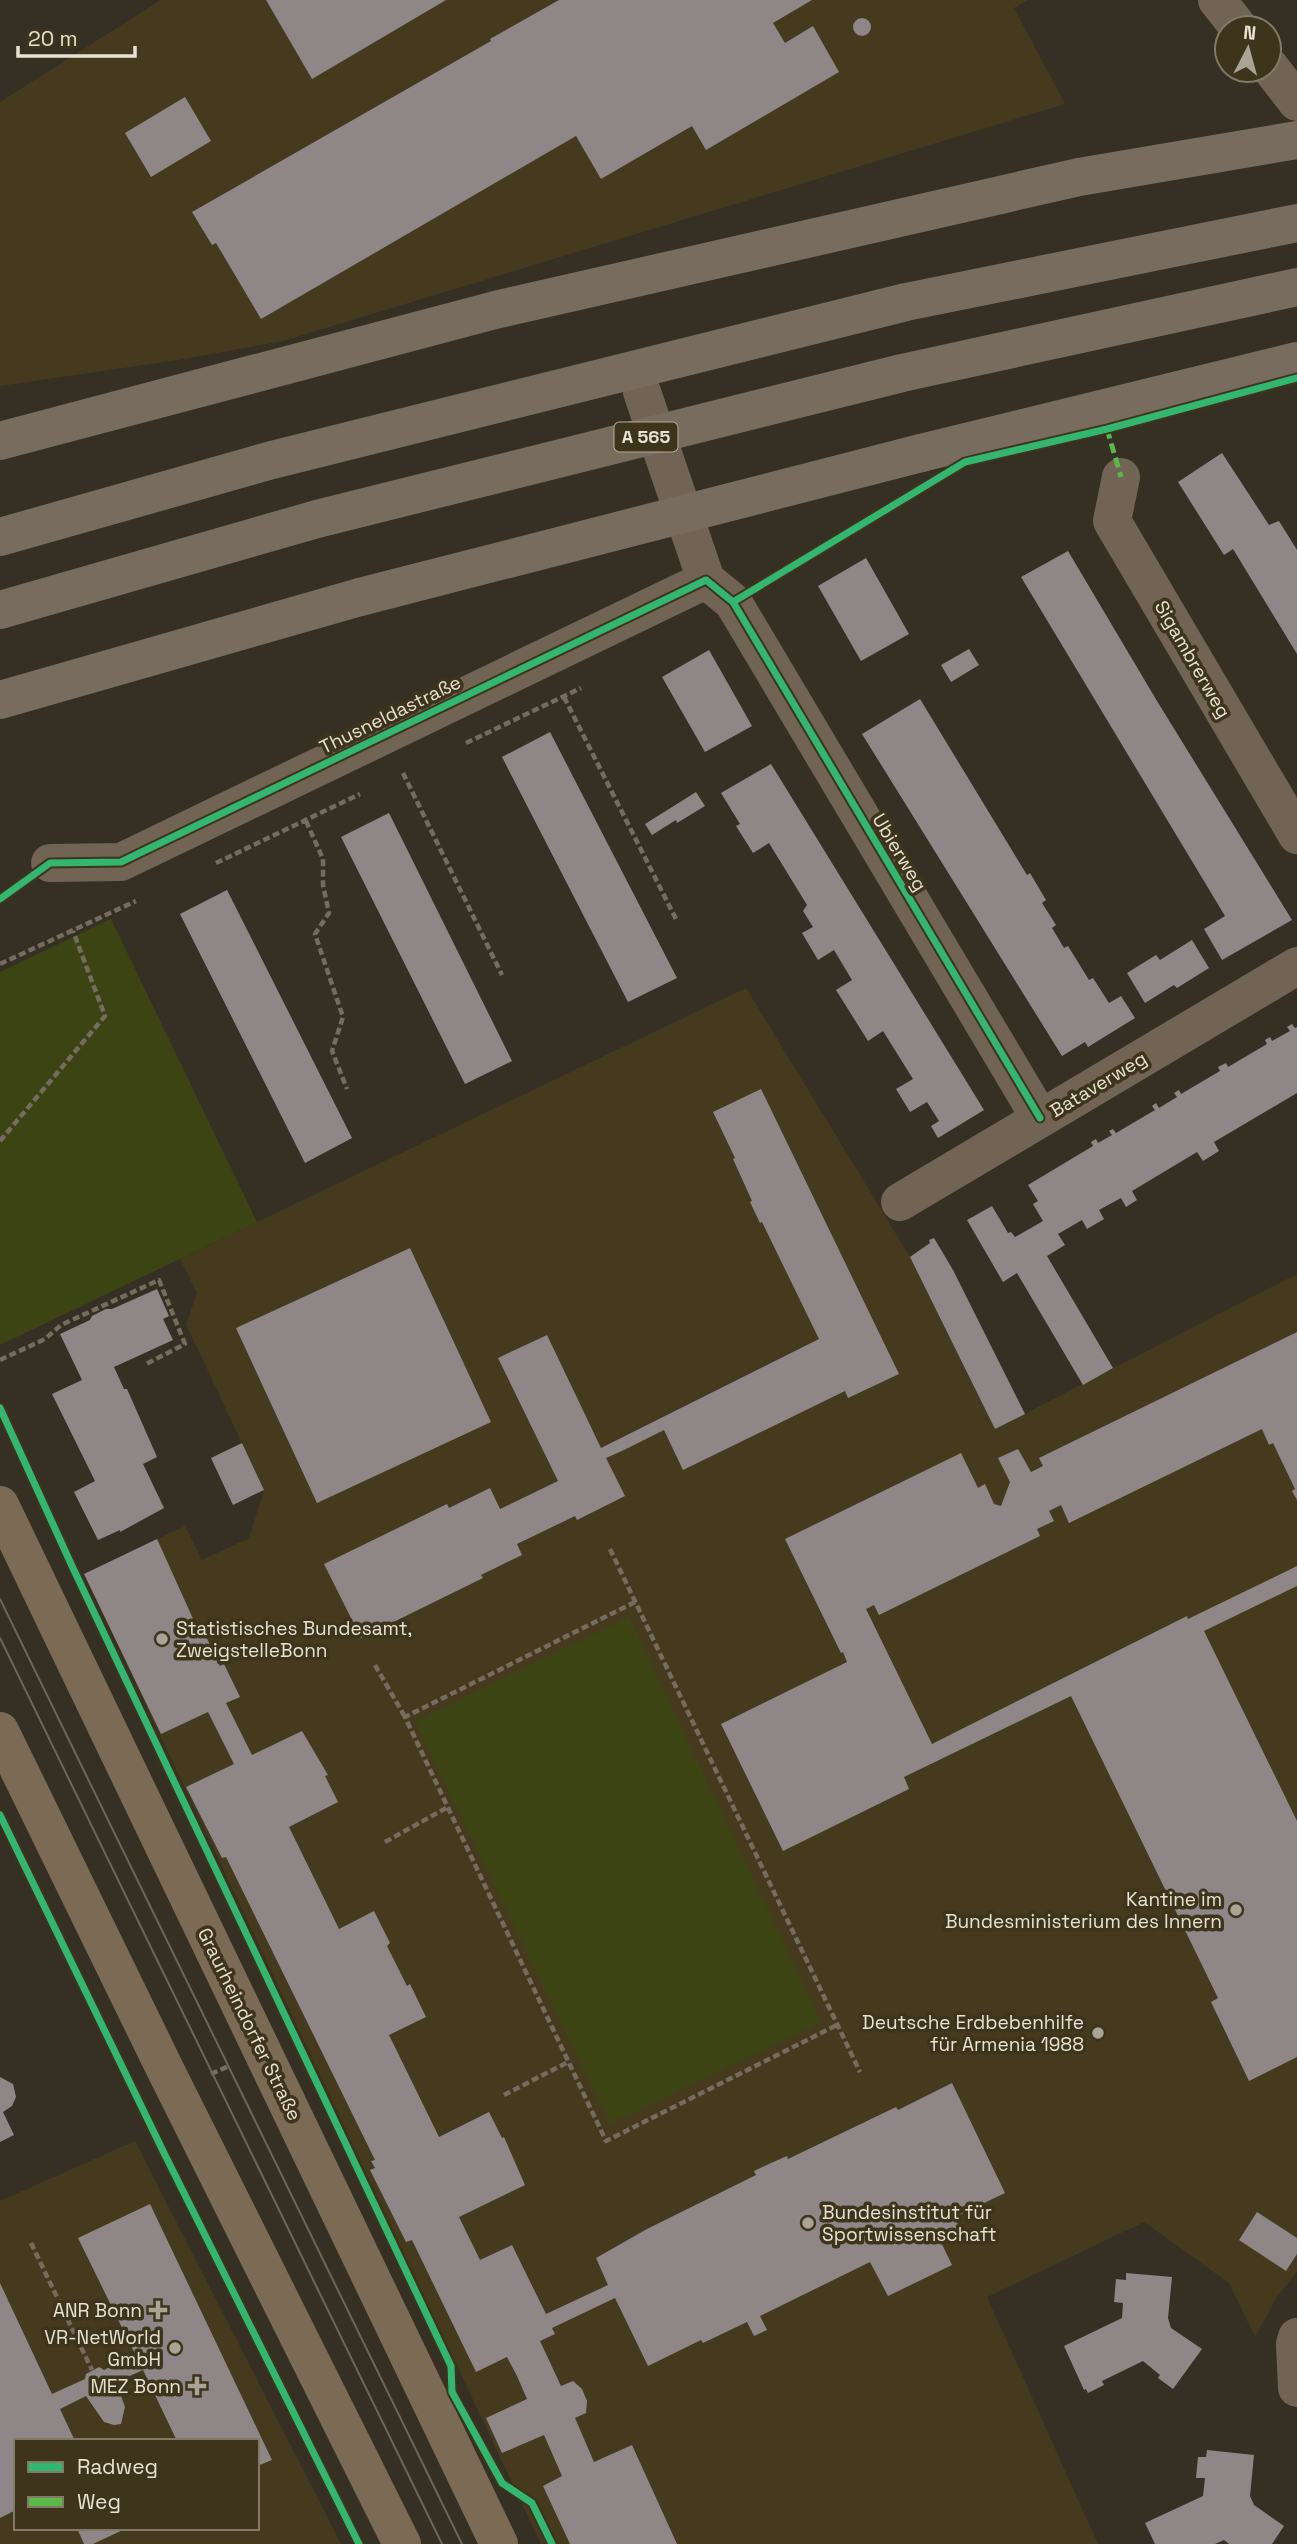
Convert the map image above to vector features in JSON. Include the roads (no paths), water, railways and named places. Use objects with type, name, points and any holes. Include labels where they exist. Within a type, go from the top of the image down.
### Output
[{"type":"highway","points":[[0,440],[495,310],[1052,183],[1297,139]]},
{"type":"highway","points":[[0,537],[272,460],[906,302],[1297,223]]},
{"type":"highway","name":"A 565","points":[[0,610],[317,519],[902,373],[1297,287]]},
{"type":"highway","points":[[0,700],[360,597],[921,453],[1297,361]]},
{"type":"main road","name":"Graurheindorfer Straße","points":[[0,1505],[499,2544]]},
{"type":"main road","points":[[0,1731],[402,2544]]},
{"type":"street","points":[[1217,0],[1228,14]]},
{"type":"street","points":[[1283,84],[1297,102]]},
{"type":"street","name":"Ubierweg","points":[[642,392],[720,591],[1040,1118]]},
{"type":"street","name":"Sigambrerweg","points":[[1121,477],[1112,521],[1297,835]]},
{"type":"street","name":"Thusneldastraße","points":[[50,863],[121,862],[720,591]]},
{"type":"street","name":"Bataverweg","points":[[900,1202],[1297,967]]},
{"type":"street","points":[[1297,2337],[1294,2343],[1297,2388]]},
{"type":"tram line","points":[[0,1599],[462,2544]]},
{"type":"tram line","points":[[0,1638],[442,2544]]},
{"type":"place","name":"Statistisches Bundesamt, ZweigstelleBonn","points":[[162,1639]]},
{"type":"place","name":"Kantine im Bundesministerium des Innern","points":[[1236,1910]]},
{"type":"place","name":"Deutsche Erdbebenhilfe für Armenia 1988","points":[[1098,2033]]},
{"type":"place","name":"Bundesinstitut für Sportwissenschaft","points":[[808,2223]]},
{"type":"place","name":"ANR Bonn","points":[[158,2310]]},
{"type":"place","name":"VR-NetWorld GmbH","points":[[175,2348]]},
{"type":"place","name":"MEZ Bonn","points":[[197,2386]]}]
